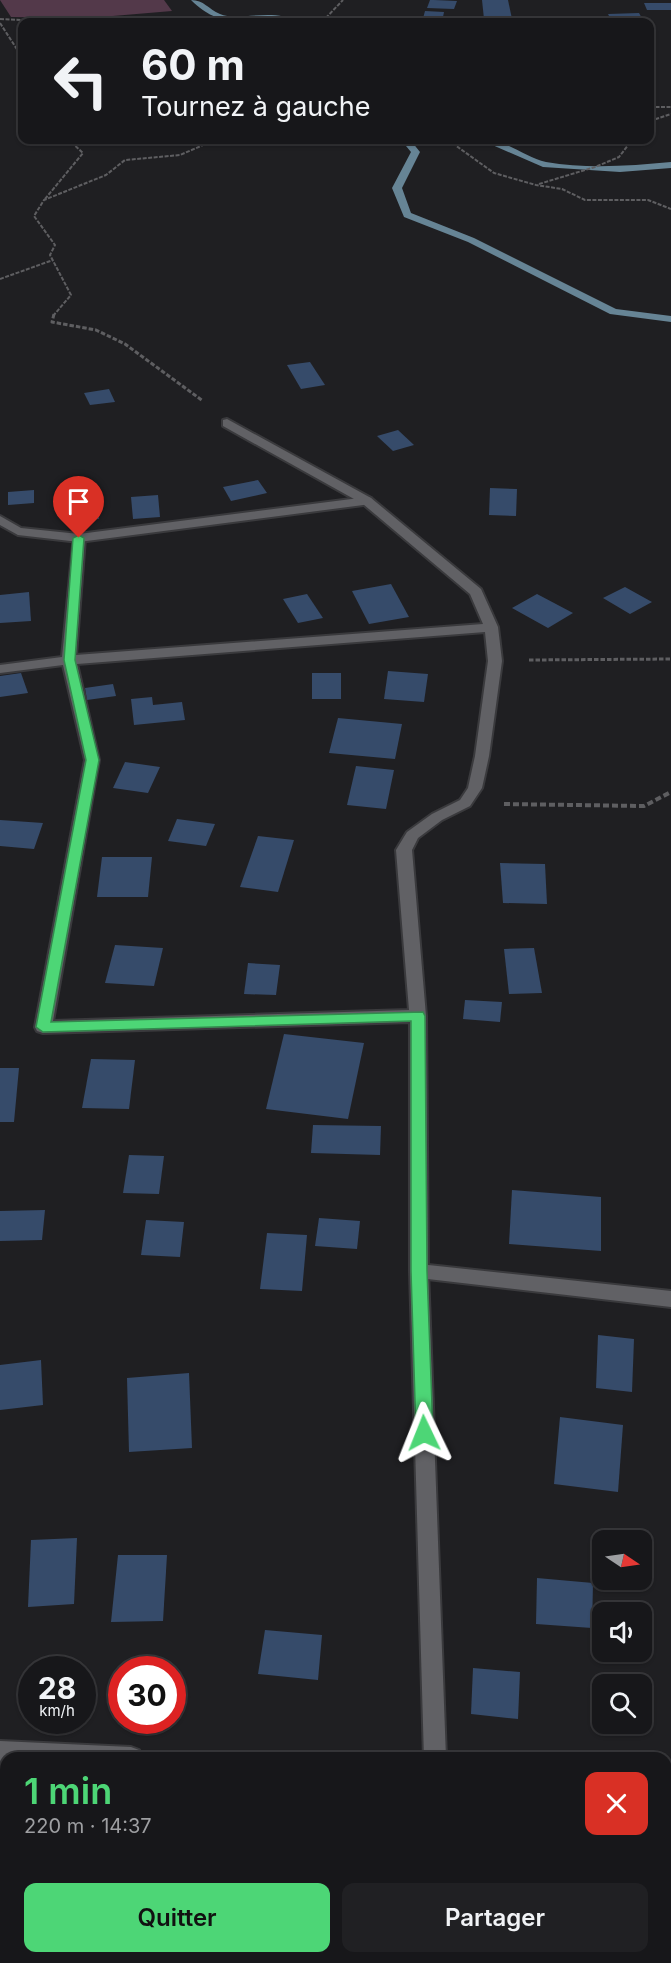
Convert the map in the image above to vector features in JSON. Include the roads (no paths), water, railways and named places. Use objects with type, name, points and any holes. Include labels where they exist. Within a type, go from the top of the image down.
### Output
[{"type":"street","points":[[227,423],[367,501],[476,592],[491,627],[495,661],[482,756],[474,788],[465,803],[437,817],[412,834],[404,850],[418,1016],[419,1271],[435,1752]]},
{"type":"street","points":[[0,520],[18,531],[79,538],[367,501]]},
{"type":"street","points":[[79,538],[69,660],[93,760],[43,1027],[418,1016]]},
{"type":"street","points":[[0,669],[69,660],[491,627]]},
{"type":"street","points":[[419,1271],[671,1299]]},
{"type":"waterway","points":[[195,0],[217,16],[227,18]]},
{"type":"waterway","points":[[227,18],[264,16],[274,18]]},
{"type":"waterway","points":[[409,144],[416,152],[397,188],[407,215],[471,240],[614,312],[671,319]]},
{"type":"waterway","points":[[495,144],[543,164],[620,169],[671,165]]}]
